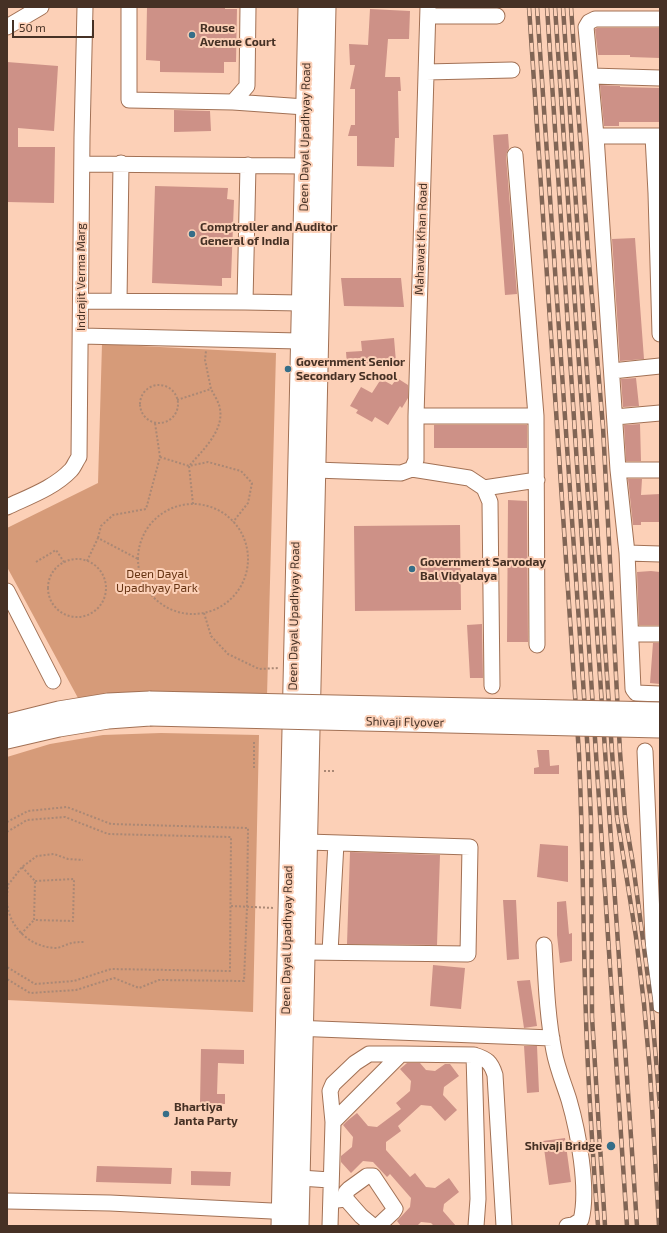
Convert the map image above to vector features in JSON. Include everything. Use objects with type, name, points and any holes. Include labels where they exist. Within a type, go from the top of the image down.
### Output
[{"type":"main road","name":"Deen Dayal Upadhyay Road","points":[[290,1219],[300,1178],[294,1028],[287,908],[308,7]]},
{"type":"main road","name":"Deen Dayal Upadhyay Road","points":[[290,1219],[294,1028],[305,952],[326,7]]},
{"type":"main road","points":[[7,724],[59,711],[101,704],[150,709]]},
{"type":"main road","name":"Shivaji Flyover","points":[[150,709],[660,712]]},
{"type":"main road","name":"Shivaji Flyover","points":[[150,709],[660,728]]},
{"type":"main road","points":[[7,739],[150,709]]},
{"type":"street","points":[[7,27],[41,7]]},
{"type":"street","name":"Indrajit Verma Marg","points":[[7,507],[60,479],[71,470],[79,456],[85,7]]},
{"type":"street","points":[[129,7],[129,100],[232,102],[305,108]]},
{"type":"street","points":[[232,102],[247,86],[248,7]]},
{"type":"street","points":[[428,12],[497,16]]},
{"type":"street","name":"Mahawat Khan Road","points":[[412,469],[416,460],[428,12]]},
{"type":"street","points":[[651,15],[596,19],[589,22],[586,27],[596,136],[618,470],[626,553],[633,689],[636,693],[660,694]]},
{"type":"street","points":[[426,72],[512,70]]},
{"type":"street","points":[[591,76],[660,78]]},
{"type":"street","points":[[596,136],[656,136],[660,334]]},
{"type":"street","points":[[515,155],[536,416],[537,645]]},
{"type":"street","points":[[119,301],[121,163]]},
{"type":"street","points":[[82,164],[121,163],[304,166]]},
{"type":"street","points":[[245,302],[248,165]]},
{"type":"street","points":[[81,301],[300,303]]},
{"type":"street","points":[[81,336],[300,341]]},
{"type":"street","points":[[612,370],[660,366]]},
{"type":"street","points":[[615,417],[660,413]]},
{"type":"street","points":[[416,416],[536,416]]},
{"type":"street","points":[[315,470],[401,473],[412,469],[469,478],[484,488],[490,502],[492,686]]},
{"type":"street","points":[[618,470],[660,470]]},
{"type":"street","points":[[484,488],[537,480]]},
{"type":"street","points":[[626,553],[660,554]]},
{"type":"street","points":[[7,591],[53,681]]},
{"type":"street","points":[[631,634],[660,634]]},
{"type":"street","points":[[645,751],[655,987],[660,1005]]},
{"type":"street","points":[[305,952],[468,954],[470,847],[307,842]]},
{"type":"street","points":[[330,952],[336,842]]},
{"type":"street","points":[[544,945],[548,1019],[554,1052],[569,1101],[578,1141],[584,1187],[581,1220],[573,1225],[567,1226]]},
{"type":"street","points":[[294,1028],[552,1038]]},
{"type":"street","points":[[330,1226],[330,1180],[333,1122],[330,1091],[333,1084],[355,1063],[369,1054],[401,1054],[474,1055],[485,1058],[492,1066],[495,1076],[504,1226]]},
{"type":"street","points":[[333,1122],[401,1054]]},
{"type":"street","points":[[474,1055],[478,1199],[476,1226]]},
{"type":"street","points":[[367,1176],[373,1176],[395,1208],[393,1212],[377,1226],[373,1226],[361,1216],[346,1199],[346,1192],[349,1189],[367,1176]]},
{"type":"street","points":[[300,1178],[330,1180]]},
{"type":"street","points":[[330,1201],[346,1199]]},
{"type":"street","points":[[7,1201],[110,1203],[290,1219]]},
{"type":"path","points":[[193,504],[189,466],[211,440],[221,422],[220,408],[211,389],[205,360],[207,339]]},
{"type":"path","points":[[153,386],[162,386],[171,390],[177,400],[177,408],[173,417],[164,422],[155,423],[146,418],[140,410],[140,400],[144,392],[153,386]]},
{"type":"path","points":[[177,400],[211,389]]},
{"type":"path","points":[[87,561],[98,538],[101,526],[113,515],[146,509],[160,457],[155,423]]},
{"type":"path","points":[[160,457],[189,466],[208,462],[241,471],[252,483],[248,503],[233,522]]},
{"type":"path","points":[[193,504],[212,507],[224,513],[233,522],[242,535],[247,548],[248,564],[245,577],[229,601],[215,610],[204,613],[189,614],[176,612],[156,600],[148,591],[143,582],[139,570],[138,559],[140,541],[146,529],[154,519],[165,511],[174,507],[193,504]]},
{"type":"path","points":[[98,538],[138,559]]},
{"type":"path","points":[[36,562],[56,550],[64,562]]},
{"type":"path","points":[[77,559],[87,561],[95,566],[103,576],[105,593],[102,602],[95,610],[86,615],[77,616],[67,614],[58,610],[52,602],[48,586],[50,576],[56,568],[64,562],[77,559]]},
{"type":"path","points":[[204,613],[211,636],[228,654],[259,669],[293,667]]},
{"type":"path","points":[[254,741],[254,768]]},
{"type":"path","points":[[322,770],[335,771]]},
{"type":"path","points":[[7,822],[28,811],[67,807],[111,824],[248,828],[244,981],[159,980],[140,988],[114,978],[76,990],[30,993],[7,979]]},
{"type":"path","points":[[7,832],[27,820],[65,817],[108,834],[231,837],[230,971],[111,969],[74,981],[34,984],[7,967]]},
{"type":"path","points":[[7,896],[8,886],[22,867],[36,856],[54,854],[68,859],[84,860]]},
{"type":"path","points":[[21,934],[34,920],[35,880],[22,867]]},
{"type":"path","points":[[34,920],[73,921],[74,879],[35,880]]},
{"type":"path","points":[[7,902],[8,913],[21,934],[39,945],[58,948],[73,942],[84,942]]},
{"type":"path","points":[[231,906],[287,908]]},
{"type":"green space","name":"Deen Dayal Upadhyay Park","points":[[102,344],[276,353],[267,696],[136,694],[78,698],[7,567],[7,528],[98,483]]},
{"type":"green space","points":[[161,733],[259,735],[253,1012],[7,1000],[7,757],[50,744],[103,735]]},
{"type":"building","name":"Rouse Avenue Court","points":[[147,7],[225,7],[225,9],[237,9],[236,62],[224,62],[224,73],[160,72],[160,61],[146,60]]},
{"type":"building","points":[[370,9],[410,11],[409,39],[388,39],[385,77],[400,77],[401,91],[398,91],[399,138],[395,138],[394,167],[357,166],[357,136],[348,136],[351,125],[355,125],[355,89],[350,89],[355,65],[350,65],[349,44],[368,45]]},
{"type":"building","points":[[660,28],[660,58],[630,57],[630,55],[598,55],[595,29]]},
{"type":"building","points":[[7,62],[58,66],[54,131],[18,128],[18,147],[55,147],[54,203],[7,202]]},
{"type":"building","points":[[600,85],[660,88],[660,122],[619,122],[619,126],[604,126]]},
{"type":"building","points":[[174,110],[210,111],[211,131],[174,132]]},
{"type":"building","points":[[508,134],[509,148],[506,156],[517,294],[505,295],[493,135]]},
{"type":"building","points":[[155,186],[228,188],[227,199],[234,200],[231,278],[222,278],[222,286],[152,283]]},
{"type":"building","points":[[635,238],[644,359],[620,361],[612,239]]},
{"type":"building","points":[[341,278],[401,278],[404,307],[344,306]]},
{"type":"building","points":[[394,338],[396,362],[347,365],[346,352],[362,351],[361,341]]},
{"type":"building","points":[[397,378],[408,385],[408,398],[402,408],[400,406],[388,425],[375,417],[372,422],[356,413],[358,410],[350,406],[361,387],[372,393],[381,379],[392,385]]},
{"type":"building","points":[[636,378],[639,406],[623,407],[621,379]]},
{"type":"building","points":[[640,424],[641,461],[626,461],[624,425]]},
{"type":"building","points":[[434,425],[527,425],[527,448],[434,448]]},
{"type":"building","points":[[628,479],[642,479],[641,495],[660,494],[660,522],[641,522],[641,525],[633,525]]},
{"type":"building","points":[[508,500],[527,501],[528,642],[507,642]]},
{"type":"building","points":[[460,525],[461,610],[355,611],[354,526]]},
{"type":"building","points":[[637,572],[660,572],[660,625],[639,625]]},
{"type":"building","points":[[482,624],[483,678],[470,678],[467,625]]},
{"type":"building","points":[[653,643],[660,643],[660,684],[650,683]]},
{"type":"building","points":[[537,750],[549,750],[550,766],[559,765],[559,774],[534,774],[534,768],[539,767]]},
{"type":"building","points":[[540,844],[568,846],[568,882],[537,877]]},
{"type":"building","points":[[350,852],[440,855],[437,945],[347,944]]},
{"type":"building","points":[[503,900],[516,900],[519,959],[507,960]]},
{"type":"building","points":[[566,901],[569,934],[572,933],[572,961],[560,963],[557,935],[557,902]]},
{"type":"building","points":[[433,965],[465,968],[461,1009],[430,1006]]},
{"type":"building","points":[[530,980],[537,1026],[524,1028],[517,981]]},
{"type":"building","points":[[524,1046],[537,1046],[539,1092],[527,1093]]},
{"type":"building","points":[[201,1049],[244,1050],[244,1064],[218,1063],[217,1094],[225,1094],[225,1104],[200,1104]]},
{"type":"building","points":[[407,1063],[420,1063],[426,1070],[435,1071],[445,1064],[450,1064],[459,1076],[444,1087],[443,1095],[457,1110],[445,1121],[431,1106],[421,1105],[398,1126],[401,1131],[386,1142],[386,1150],[410,1177],[415,1173],[426,1187],[435,1188],[449,1178],[459,1192],[444,1204],[443,1211],[456,1226],[434,1226],[431,1223],[421,1222],[417,1226],[401,1226],[397,1221],[410,1207],[411,1198],[390,1174],[387,1177],[373,1162],[363,1161],[351,1173],[341,1162],[341,1156],[352,1147],[353,1137],[343,1125],[347,1121],[357,1113],[368,1126],[377,1127],[401,1109],[396,1103],[410,1091],[411,1081],[400,1069]]},
{"type":"building","points":[[565,1138],[571,1182],[549,1185],[543,1141]]},
{"type":"building","points":[[97,1166],[172,1168],[171,1184],[96,1182]]},
{"type":"building","points":[[191,1171],[231,1172],[230,1186],[191,1185]]},
{"type":"railway","points":[[529,7],[579,754],[587,1044],[598,1226]]},
{"type":"railway","points":[[537,7],[588,754],[591,820],[592,1017],[605,1226]]},
{"type":"railway","points":[[547,7],[627,1226]]},
{"type":"railway","points":[[555,7],[637,1226]]},
{"type":"railway","points":[[563,7],[617,817],[636,937],[644,1004],[650,1072],[659,1226]]},
{"type":"railway","points":[[571,7],[588,251],[603,427],[620,752],[625,817],[633,864],[651,1001],[660,1107]]},
{"type":"place","name":"Rouse Avenue Court","points":[[192,35]]},
{"type":"place","name":"Comptroller and Auditor General of India","points":[[192,234]]},
{"type":"place","name":"Government Senior Secondary School","points":[[288,369]]},
{"type":"place","name":"Government Sarvoday Bal Vidyalaya","points":[[412,569]]},
{"type":"place","name":"Bhartiya Janta Party","points":[[166,1114]]},
{"type":"place","name":"Shivaji Bridge","points":[[611,1146]]}]
